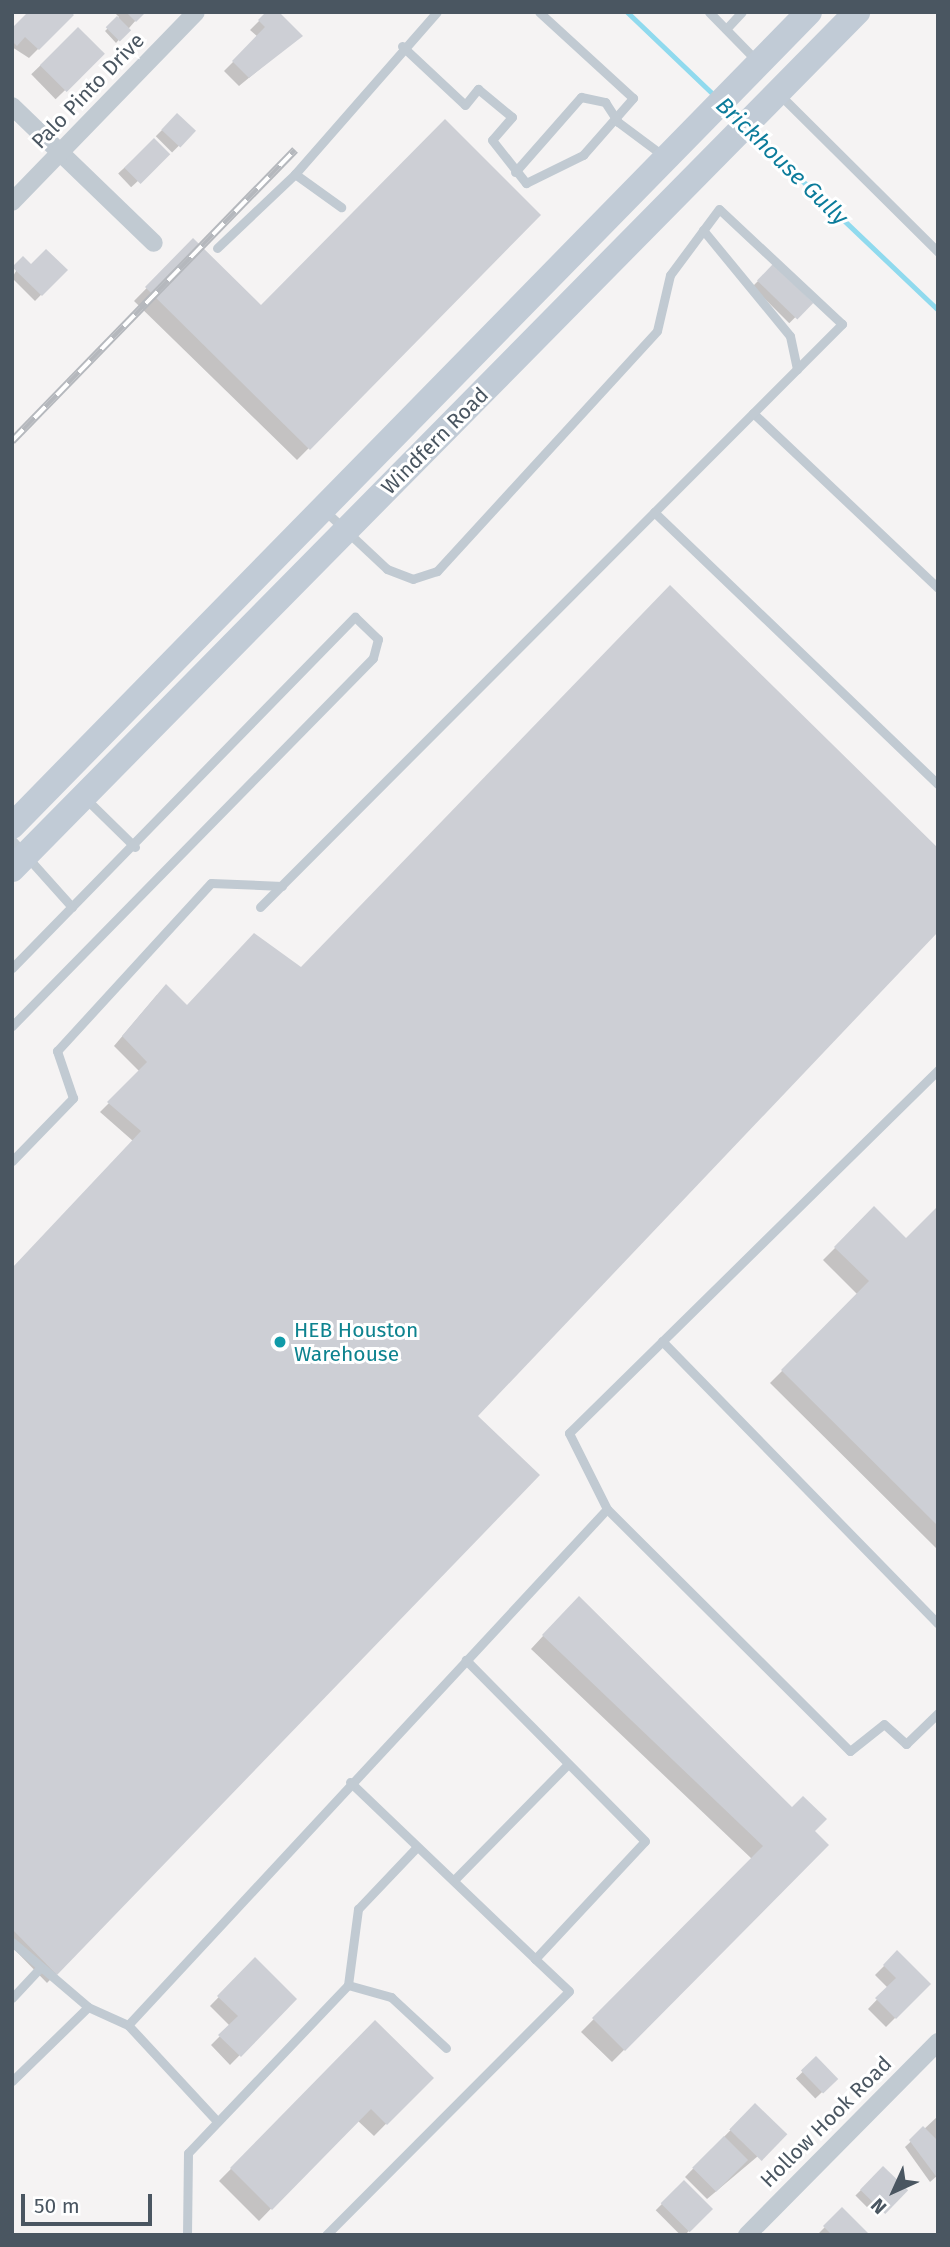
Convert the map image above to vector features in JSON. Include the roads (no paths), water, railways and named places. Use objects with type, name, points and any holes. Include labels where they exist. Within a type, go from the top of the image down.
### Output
[{"type":"street","name":"Palo Pinto Drive","points":[[12,202],[196,12]]},
{"type":"street","name":"Windfern Road","points":[[12,825],[809,12]]},
{"type":"street","name":"Windfern Road","points":[[17,855],[84,796],[857,12]]},
{"type":"street","points":[[759,63],[770,102]]},
{"type":"street","points":[[12,106],[154,243]]},
{"type":"street","name":"Hollow Hook Road","points":[[747,2235],[938,2042]]},
{"type":"lane","points":[[217,248],[295,174],[402,46],[437,12]]},
{"type":"lane","points":[[402,46],[465,105],[478,89],[512,117],[492,140],[514,172],[526,183],[583,155],[618,122],[634,98],[539,12]]},
{"type":"lane","points":[[709,12],[759,63]]},
{"type":"lane","points":[[726,29],[742,12]]},
{"type":"lane","points":[[514,172],[581,97],[605,102],[618,122],[666,159]]},
{"type":"lane","points":[[770,102],[938,252]]},
{"type":"lane","points":[[295,174],[341,207]]},
{"type":"lane","points":[[260,907],[842,324],[719,209],[670,275],[657,331],[437,571],[413,579],[387,569],[345,533],[323,509]]},
{"type":"lane","points":[[703,230],[790,336],[797,369]]},
{"type":"lane","points":[[753,413],[938,588]]},
{"type":"lane","points":[[654,512],[938,784]]},
{"type":"lane","points":[[12,968],[135,847],[355,617],[378,639],[373,658],[12,1026]]},
{"type":"lane","points":[[84,796],[135,847]]},
{"type":"lane","points":[[17,855],[72,907]]},
{"type":"lane","points":[[12,1161],[73,1098],[57,1051],[212,883],[282,886]]},
{"type":"lane","points":[[938,1070],[569,1433],[607,1509],[850,1751],[884,1724],[906,1744],[938,1713]]},
{"type":"lane","points":[[662,1341],[938,1624]]},
{"type":"lane","points":[[128,2025],[350,1782],[607,1509]]},
{"type":"lane","points":[[466,1660],[645,1841],[535,1959]]},
{"type":"lane","points":[[456,1878],[568,1764]]},
{"type":"lane","points":[[326,2235],[569,1992],[456,1878],[415,1850],[350,1782]]},
{"type":"lane","points":[[187,2235],[188,2153],[348,1985],[358,1909],[415,1850]]},
{"type":"lane","points":[[12,1942],[88,2007],[128,2025],[217,2121]]},
{"type":"lane","points":[[12,1998],[40,1968]]},
{"type":"lane","points":[[348,1985],[391,1997],[446,2048]]},
{"type":"lane","points":[[12,2081],[88,2007]]},
{"type":"waterway","name":"Brickhouse Gully","points":[[627,12],[716,97]]},
{"type":"waterway","name":"Brickhouse Gully","points":[[725,107],[741,122]]},
{"type":"waterway","name":"Brickhouse Gully","points":[[750,131],[938,310]]},
{"type":"railway","points":[[12,441],[295,150]]},
{"type":"place","name":"HEB Houston Warehouse","points":[[280,1342]]}]
